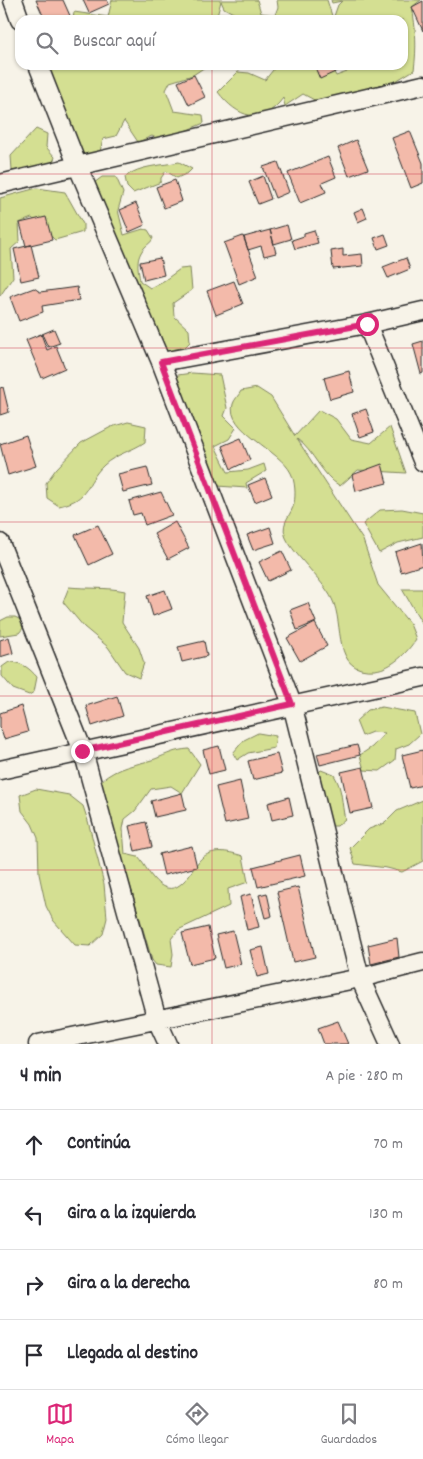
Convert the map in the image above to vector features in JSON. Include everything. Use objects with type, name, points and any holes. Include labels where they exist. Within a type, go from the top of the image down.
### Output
[{"type":"street","points":[[13,0],[18,15]]},
{"type":"street","points":[[40,70],[78,167],[161,362],[292,704],[360,978],[390,1044]]},
{"type":"street","points":[[0,184],[423,85]]},
{"type":"street","points":[[161,362],[367,324],[423,311]]},
{"type":"street","points":[[367,324],[423,462]]},
{"type":"street","points":[[0,543],[82,751],[157,1020],[168,1044]]},
{"type":"street","points":[[0,770],[423,676]]},
{"type":"street","points":[[38,1044],[360,978],[423,962]]},
{"type":"green space","points":[[112,0],[257,0],[261,13],[275,15],[237,15],[224,8],[221,1],[217,15],[108,15]]},
{"type":"green space","points":[[277,0],[327,0],[332,15],[275,15],[278,7]]},
{"type":"green space","points":[[331,0],[421,0],[412,7],[416,38],[414,70],[394,82],[399,91],[320,103],[303,94],[285,106],[283,98],[267,113],[258,115],[241,113],[225,101],[218,92],[238,72],[249,73],[265,80],[273,70],[333,70],[336,76],[347,72],[347,70],[408,70],[408,15],[334,15],[338,5],[342,1],[332,3]]},
{"type":"green space","points":[[74,12],[94,15],[74,15]]},
{"type":"green space","points":[[41,70],[200,70],[193,75],[170,82],[166,90],[174,111],[203,115],[204,123],[180,133],[169,144],[152,136],[138,142],[124,121],[116,136],[103,139],[98,160],[79,156],[76,138],[67,136]]},
{"type":"green space","points":[[36,129],[47,134],[46,147],[55,157],[50,169],[18,176],[12,170],[11,156]]},
{"type":"green space","points":[[179,162],[192,169],[177,178],[166,171],[161,178],[161,182],[133,193],[127,187],[125,177],[137,170]]},
{"type":"green space","points":[[102,177],[116,177],[123,193],[118,210],[124,235],[143,229],[148,230],[153,238],[138,259],[140,281],[150,288],[180,269],[190,268],[192,290],[173,303],[174,316],[189,330],[190,342],[185,347],[184,354],[172,358],[147,340],[141,340],[94,183]]},
{"type":"green space","points":[[37,188],[65,192],[83,224],[83,232],[55,240],[32,218],[19,223],[20,241],[11,249],[13,277],[0,296],[0,198]]},
{"type":"green space","points":[[192,373],[220,375],[227,408],[224,416],[236,428],[229,439],[215,446],[228,472],[248,470],[264,464],[266,471],[246,483],[247,488],[202,485],[171,376]]},
{"type":"green space","points":[[257,388],[271,397],[295,436],[319,410],[336,419],[351,439],[371,443],[390,427],[406,473],[358,470],[340,486],[328,476],[297,439],[363,540],[378,585],[410,624],[416,639],[404,654],[393,663],[381,669],[361,669],[352,664],[345,656],[336,609],[332,599],[328,591],[293,549],[285,535],[284,526],[293,507],[295,496],[291,473],[285,464],[237,423],[233,413],[233,404],[241,391]]},
{"type":"green space","points":[[128,422],[146,426],[145,442],[104,465],[77,499],[59,506],[47,498],[46,483],[56,469],[81,443],[111,427]]},
{"type":"green space","points":[[402,509],[423,513],[423,537],[398,543],[379,553],[363,524],[380,510]]},
{"type":"green space","points":[[69,587],[125,591],[122,622],[139,648],[144,663],[139,678],[125,672],[108,647],[84,627],[63,602]]},
{"type":"green space","points":[[402,589],[423,589],[423,625]]},
{"type":"green space","points":[[8,617],[15,617],[21,620],[24,627],[19,633],[0,636],[0,621]]},
{"type":"green space","points":[[9,662],[25,666],[37,677],[34,692],[29,695],[13,689],[2,676],[2,667]]},
{"type":"green space","points":[[382,707],[415,713],[420,734],[409,744],[396,749],[395,760],[380,771],[364,770],[360,755],[372,747],[385,733],[372,732],[362,736],[356,721],[368,710]]},
{"type":"green space","points":[[258,733],[276,736],[274,748],[248,753],[237,760],[233,753],[244,740]]},
{"type":"green space","points":[[189,749],[200,764],[182,793],[171,786],[151,789],[135,811],[125,819],[123,829],[125,854],[138,857],[159,884],[167,888],[174,888],[186,880],[199,861],[208,854],[212,852],[233,853],[243,856],[248,882],[228,889],[229,906],[178,930],[171,939],[173,954],[171,967],[156,965],[152,960],[130,885],[117,852],[115,834],[103,796],[101,781],[114,772],[127,767],[175,751]]},
{"type":"green space","points":[[321,770],[334,775],[339,786],[345,819],[337,826],[330,826],[314,777]]},
{"type":"green space","points":[[36,789],[69,795],[83,806],[104,884],[107,918],[103,934],[90,946],[75,945],[53,920],[46,906],[39,874],[38,838],[32,824],[22,811],[20,795]]},
{"type":"green space","points":[[423,800],[423,861],[402,872],[355,864],[350,848],[369,829],[385,823],[397,811]]},
{"type":"building","points":[[36,0],[63,0],[70,15],[43,15]]},
{"type":"building","points":[[83,0],[107,0],[109,4],[89,13]]},
{"type":"building","points":[[423,1],[423,31],[412,7]]},
{"type":"building","points":[[316,70],[340,70],[320,79]]},
{"type":"building","points":[[194,75],[205,97],[189,105],[178,82]]},
{"type":"building","points":[[410,131],[423,163],[423,183],[411,188],[392,138]]},
{"type":"building","points":[[356,140],[368,169],[349,176],[338,148]]},
{"type":"building","points":[[328,157],[336,177],[322,183],[326,192],[300,203],[288,173]]},
{"type":"building","points":[[278,162],[289,192],[275,198],[263,167]]},
{"type":"building","points":[[263,176],[271,199],[258,204],[249,182]]},
{"type":"building","points":[[175,180],[182,201],[164,208],[156,187]]},
{"type":"building","points":[[136,203],[145,225],[129,232],[120,210]]},
{"type":"building","points":[[363,208],[367,218],[358,222],[354,212]]},
{"type":"building","points":[[46,217],[52,240],[26,246],[20,223]]},
{"type":"building","points":[[287,225],[291,239],[274,244],[270,230]]},
{"type":"building","points":[[270,230],[276,253],[264,256],[261,246],[248,250],[244,237]]},
{"type":"building","points":[[314,230],[318,243],[295,249],[292,240]]},
{"type":"building","points":[[385,234],[389,245],[378,249],[374,238]]},
{"type":"building","points":[[243,236],[258,276],[239,284],[224,243]]},
{"type":"building","points":[[31,245],[39,277],[21,281],[14,249]]},
{"type":"building","points":[[343,249],[343,256],[362,254],[363,266],[333,269],[331,251]]},
{"type":"building","points":[[160,258],[164,275],[144,280],[140,262]]},
{"type":"building","points":[[406,258],[410,269],[388,278],[383,267]]},
{"type":"building","points":[[234,281],[243,304],[216,315],[207,291]]},
{"type":"building","points":[[77,287],[79,300],[42,306],[43,312],[19,321],[10,297],[34,288],[40,292]]},
{"type":"building","points":[[54,329],[60,343],[48,347],[42,334]]},
{"type":"building","points":[[41,334],[47,350],[56,346],[65,368],[42,378],[26,340]]},
{"type":"building","points":[[423,341],[423,373],[421,374],[413,344]]},
{"type":"building","points":[[349,371],[354,392],[330,399],[324,378]]},
{"type":"building","points":[[3,387],[9,412],[0,415],[0,388]]},
{"type":"building","points":[[366,409],[374,432],[360,437],[352,414]]},
{"type":"building","points":[[26,435],[36,466],[8,475],[0,444]]},
{"type":"building","points":[[241,438],[250,460],[231,469],[222,446]]},
{"type":"building","points":[[382,464],[387,483],[356,491],[352,475]]},
{"type":"building","points":[[147,467],[152,485],[123,492],[118,474]]},
{"type":"building","points":[[265,478],[272,495],[255,502],[248,485]]},
{"type":"building","points":[[161,492],[172,515],[145,525],[141,513],[133,515],[129,501]]},
{"type":"building","points":[[175,522],[189,548],[168,559],[154,534]]},
{"type":"building","points":[[98,525],[112,554],[89,565],[75,535]]},
{"type":"building","points":[[270,527],[275,543],[253,550],[247,535]]},
{"type":"building","points":[[422,543],[423,565],[401,572],[395,552]]},
{"type":"building","points":[[282,551],[291,570],[268,581],[259,562]]},
{"type":"building","points":[[165,590],[172,609],[153,616],[147,596]]},
{"type":"building","points":[[308,603],[316,622],[297,630],[290,610]]},
{"type":"building","points":[[315,623],[327,646],[300,661],[287,638]]},
{"type":"building","points":[[9,637],[13,653],[0,657],[0,640]]},
{"type":"building","points":[[204,641],[207,656],[182,662],[178,647]]},
{"type":"building","points":[[117,696],[123,716],[92,726],[86,706]]},
{"type":"building","points":[[21,706],[28,732],[4,739],[0,727],[0,713]]},
{"type":"building","points":[[357,745],[360,755],[320,765],[317,754]]},
{"type":"building","points":[[219,746],[225,770],[209,774],[203,750]]},
{"type":"building","points":[[423,750],[423,785],[410,788],[402,755]]},
{"type":"building","points":[[277,754],[282,773],[253,780],[248,761]]},
{"type":"building","points":[[363,767],[373,808],[350,813],[341,772]]},
{"type":"building","points":[[240,781],[248,819],[225,824],[216,787]]},
{"type":"building","points":[[182,793],[186,810],[155,817],[151,801]]},
{"type":"building","points":[[289,797],[293,815],[272,820],[268,803]]},
{"type":"building","points":[[146,822],[152,847],[135,851],[129,826]]},
{"type":"building","points":[[192,846],[197,867],[164,875],[159,854]]},
{"type":"building","points":[[300,855],[305,876],[258,887],[253,867]]},
{"type":"building","points":[[298,887],[315,957],[293,962],[277,892]]},
{"type":"building","points":[[267,893],[272,916],[265,918],[259,895]]},
{"type":"building","points":[[251,894],[259,927],[247,930],[240,897]]},
{"type":"building","points":[[208,927],[215,958],[190,964],[182,933]]},
{"type":"building","points":[[233,931],[241,964],[224,968],[216,935]]},
{"type":"building","points":[[397,938],[399,957],[371,964],[368,945]]},
{"type":"building","points":[[263,947],[269,974],[257,977],[250,950]]},
{"type":"building","points":[[338,1021],[348,1044],[324,1044],[318,1028]]},
{"type":"route","points":[[82,751],[292,704],[161,362],[367,324]]}]
